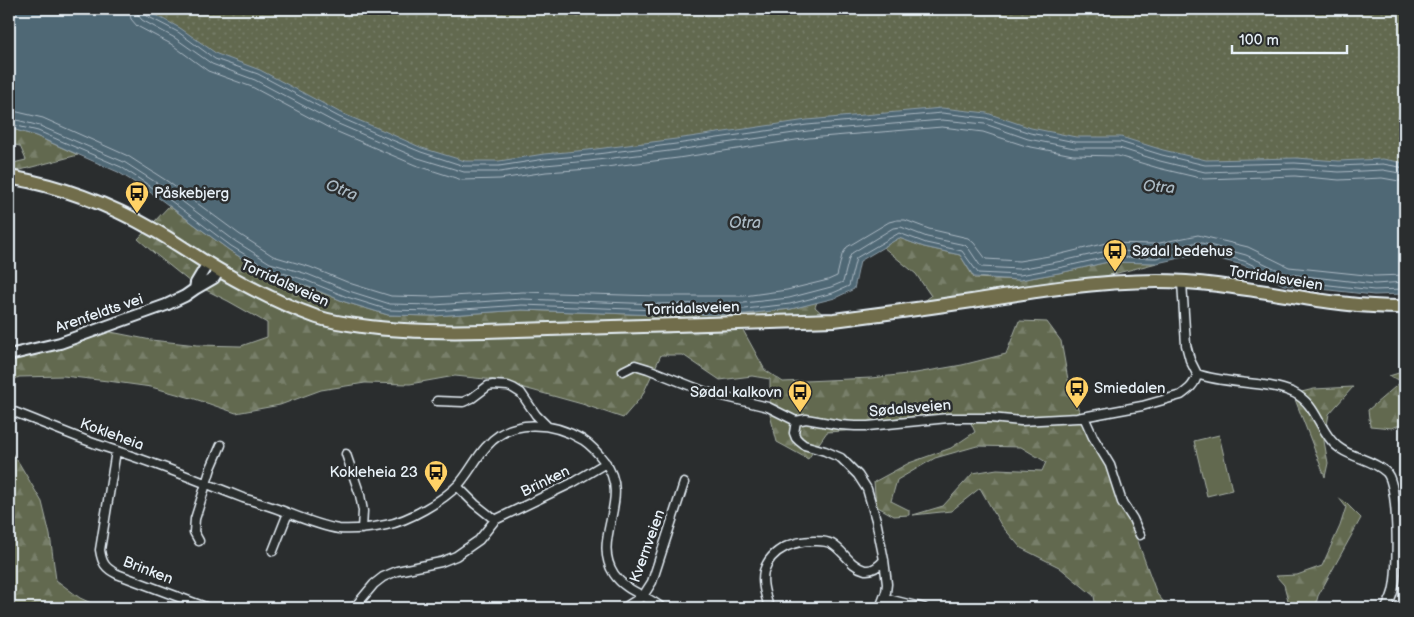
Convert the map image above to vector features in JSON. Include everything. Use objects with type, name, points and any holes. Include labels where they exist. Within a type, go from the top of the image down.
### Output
[{"type":"main road","name":"Torridalsveien","points":[[9,177],[63,190],[118,211],[153,229],[219,270],[267,296],[320,318],[386,330],[446,332],[834,320],[874,316],[1090,284],[1157,281],[1244,288],[1328,302],[1405,307]]},
{"type":"street","points":[[195,289],[196,283],[208,263]]},
{"type":"street","name":"Arenfeldts vei","points":[[9,355],[68,341],[166,305],[214,278],[219,270]]},
{"type":"street","points":[[1182,282],[1186,346],[1197,374],[1206,378],[1227,382],[1276,388],[1298,396],[1310,406],[1327,435],[1337,446],[1346,453],[1377,466],[1385,471],[1390,478],[1393,490],[1397,562],[1392,595],[1386,608]]},
{"type":"street","name":"Sødalsveien","points":[[623,371],[635,365],[706,392],[768,407],[796,421],[806,419],[840,425],[868,426],[948,418],[992,418],[1021,421],[1084,417],[1142,406],[1181,395],[1196,381],[1197,374]]},
{"type":"street","name":"Kokleheia","points":[[437,401],[463,402],[488,386],[508,386],[520,393],[536,415],[547,426]]},
{"type":"street","name":"Kokleheia","points":[[9,410],[288,513],[319,524],[342,529],[362,529],[394,524],[404,520],[424,509],[457,486],[494,439],[510,429],[530,425],[547,426],[585,442],[606,463],[612,474],[616,494],[607,542],[608,560],[614,574],[625,586],[643,596]]},
{"type":"street","points":[[1084,417],[1093,438],[1110,464],[1122,502],[1133,519],[1140,535]]},
{"type":"street","points":[[796,421],[794,433],[796,438],[804,445],[841,458],[863,481],[869,494],[884,560],[887,584],[880,608]]},
{"type":"street","points":[[199,541],[194,532],[195,519],[215,458],[221,446]]},
{"type":"street","name":"Brinken","points":[[116,451],[100,550],[104,566],[117,574],[208,608]]},
{"type":"street","points":[[346,454],[360,495],[363,511],[362,529]]},
{"type":"street","name":"Brinken","points":[[354,608],[374,584],[383,577],[397,571],[441,562],[456,556],[479,540],[495,520],[572,483],[606,463]]},
{"type":"street","name":"Kvernveien","points":[[662,608],[643,596],[652,582],[684,484]]},
{"type":"street","points":[[457,486],[495,520]]},
{"type":"street","points":[[273,551],[288,513]]},
{"type":"street","points":[[769,608],[763,580],[766,566],[785,546],[795,542],[828,542],[855,565],[867,570],[876,568],[884,560]]},
{"type":"street","points":[[624,608],[643,596]]},
{"type":"street","points":[[884,598],[924,608]]},
{"type":"green space","points":[[13,9],[1405,9],[1405,200],[482,200]]},
{"type":"green space","points":[[9,128],[36,136],[78,155],[9,173],[9,164],[26,160],[20,146],[9,144]]},
{"type":"green space","points":[[169,206],[229,250],[265,273],[304,285],[345,302],[388,315],[434,316],[522,310],[657,315],[745,314],[791,309],[817,302],[815,307],[827,318],[877,315],[914,309],[931,296],[916,274],[883,247],[899,238],[924,247],[960,255],[974,278],[1020,280],[1108,262],[1157,263],[1058,288],[861,318],[753,325],[743,330],[765,370],[783,382],[871,378],[962,365],[1006,354],[1019,321],[1047,322],[1061,341],[1069,385],[1086,428],[1103,456],[1127,509],[1157,594],[1169,608],[1096,608],[1094,596],[1059,567],[1021,548],[1001,525],[980,488],[951,511],[913,515],[943,506],[973,473],[997,469],[1042,471],[1046,462],[1021,447],[977,446],[935,458],[897,480],[891,501],[909,510],[909,515],[894,516],[876,506],[874,482],[909,463],[951,448],[975,432],[970,421],[927,421],[877,429],[827,432],[808,459],[777,442],[770,415],[770,379],[752,376],[720,380],[683,355],[661,355],[642,396],[623,418],[582,404],[495,380],[455,376],[410,384],[365,383],[321,390],[280,405],[236,413],[151,387],[108,381],[63,376],[19,377],[9,382],[9,348],[106,331],[151,340],[197,345],[241,346],[267,337],[267,323],[190,282],[138,239]]},
{"type":"green space","points":[[1405,371],[1405,423],[1392,428],[1370,426],[1368,410],[1402,381],[1389,376]]},
{"type":"green space","points":[[1353,387],[1329,414],[1324,441],[1328,463],[1325,477],[1293,394],[1314,389]]},
{"type":"green space","points":[[1219,435],[1232,490],[1207,496],[1194,441]]},
{"type":"green space","points":[[9,449],[42,502],[50,535],[56,580],[80,598],[102,608],[9,608]]},
{"type":"green space","points":[[1339,498],[1361,518],[1318,596],[1315,608],[1290,608],[1284,585],[1276,576],[1297,575],[1322,566],[1340,526],[1346,507]]},
{"type":"water","name":"Otra","points":[[9,9],[144,9],[180,28],[217,54],[260,70],[341,113],[422,148],[465,161],[499,161],[676,139],[807,120],[942,108],[987,113],[1031,128],[1076,137],[1121,137],[1163,150],[1206,160],[1296,158],[1339,161],[1383,159],[1405,163],[1405,294],[1374,295],[1284,285],[1243,265],[1198,254],[1157,263],[1108,262],[1020,280],[974,277],[960,255],[924,247],[899,238],[860,261],[854,289],[835,298],[791,309],[745,314],[657,315],[522,310],[434,316],[388,315],[345,302],[304,285],[265,273],[229,250],[156,196],[118,172],[36,136],[9,128]]},
{"type":"place","name":"Påskebjerg","points":[[137,214]]},
{"type":"place","name":"Sødal bedehus","points":[[1115,272]]},
{"type":"place","name":"Smiedalen","points":[[1077,409]]},
{"type":"place","name":"Sødal kalkovn","points":[[800,413]]},
{"type":"place","name":"Kokleheia 23","points":[[436,493]]}]
